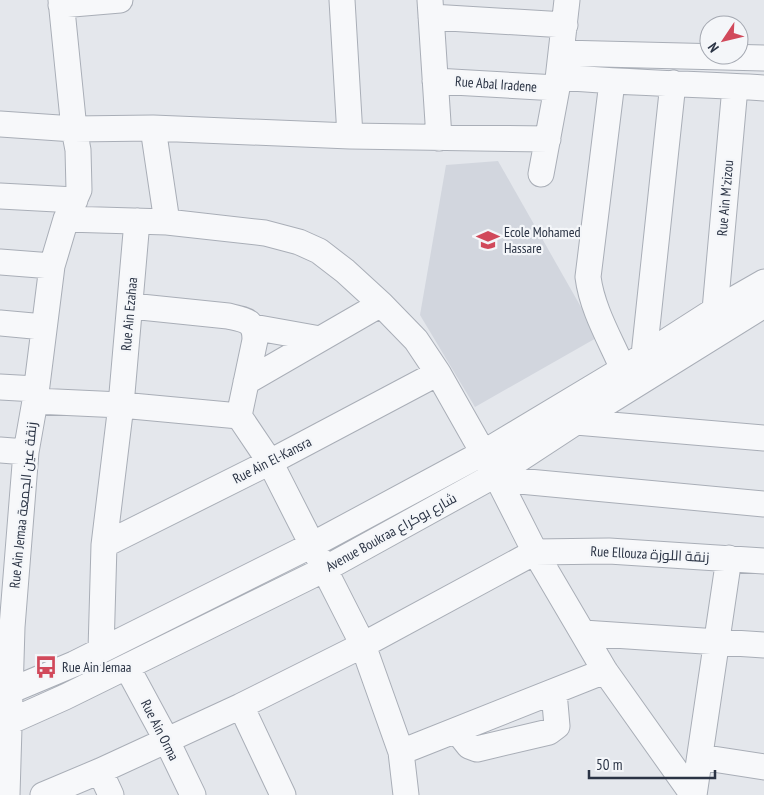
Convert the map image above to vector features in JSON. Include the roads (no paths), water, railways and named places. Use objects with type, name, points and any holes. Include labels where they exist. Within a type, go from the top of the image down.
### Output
[{"type":"street","points":[[61,3],[120,0]]},
{"type":"street","points":[[342,0],[350,136]]},
{"type":"street","points":[[541,174],[559,73],[567,0]]},
{"type":"street","name":"Rue Ain Jemaa زنقة عين الجمعة","points":[[7,795],[5,694],[10,516],[26,452],[36,395],[52,266],[79,190],[80,177],[61,3]]},
{"type":"street","points":[[438,138],[431,9],[565,25]]},
{"type":"street","points":[[559,73],[764,58]]},
{"type":"street","points":[[559,73],[612,82],[764,88]]},
{"type":"street","name":"Rue Abal Iradene","points":[[436,81],[559,73]]},
{"type":"street","points":[[612,82],[588,277],[589,287],[597,309],[622,369]]},
{"type":"street","points":[[644,355],[673,83]]},
{"type":"street","name":"Rue Ain M'zizou","points":[[715,310],[735,86]]},
{"type":"street","points":[[0,124],[74,129],[153,128],[350,136],[548,139]]},
{"type":"street","points":[[153,128],[168,222]]},
{"type":"street","points":[[0,196],[137,222],[168,222],[265,233],[298,242],[320,251],[345,270],[416,340],[438,373],[497,477],[535,552],[583,633],[606,671],[693,795]]},
{"type":"street","name":"Rue Ain Ezahaa","points":[[101,650],[104,545],[121,406],[137,222]]},
{"type":"street","points":[[0,262],[52,266]]},
{"type":"street","name":"Avenue Boukraa شارع بوكراع","points":[[5,694],[101,650],[312,545],[483,453],[715,310],[764,282]]},
{"type":"street","points":[[246,382],[381,304]]},
{"type":"street","name":"Avenue Boukraa شارع بوكراع","points":[[5,725],[323,570],[497,477],[576,422],[764,304]]},
{"type":"street","points":[[131,306],[228,316],[247,321],[253,327],[320,339]]},
{"type":"street","points":[[0,324],[44,326]]},
{"type":"street","points":[[253,327],[255,340],[239,416],[270,462],[362,645],[401,752],[406,795]]},
{"type":"street","name":"Rue Ain El-Kansra","points":[[104,545],[270,462],[438,373]]},
{"type":"street","points":[[0,387],[36,395],[121,406],[239,416]]},
{"type":"street","points":[[576,422],[764,438]]},
{"type":"street","points":[[0,450],[26,452]]},
{"type":"street","points":[[497,477],[764,504]]},
{"type":"street","name":"Rue Ellouza زنقة اللوزة","points":[[535,552],[610,551],[764,561]]},
{"type":"street","points":[[43,795],[167,741],[241,706],[362,645],[535,552]]},
{"type":"street","points":[[693,795],[729,558]]},
{"type":"street","points":[[583,633],[764,644]]},
{"type":"street","name":"Rue Ain Orma","points":[[127,667],[167,741],[193,795]]},
{"type":"street","points":[[401,752],[606,671]]},
{"type":"street","points":[[457,731],[469,746],[477,750],[549,732],[557,726],[554,692]]},
{"type":"street","points":[[241,706],[283,795]]},
{"type":"street","points":[[700,758],[764,767]]},
{"type":"street","points":[[100,771],[111,795]]},
{"type":"place","name":"Ecole Mohamed Hassare","points":[[488,240]]},
{"type":"place","name":"Rue Ain Jemaa","points":[[46,667]]}]
